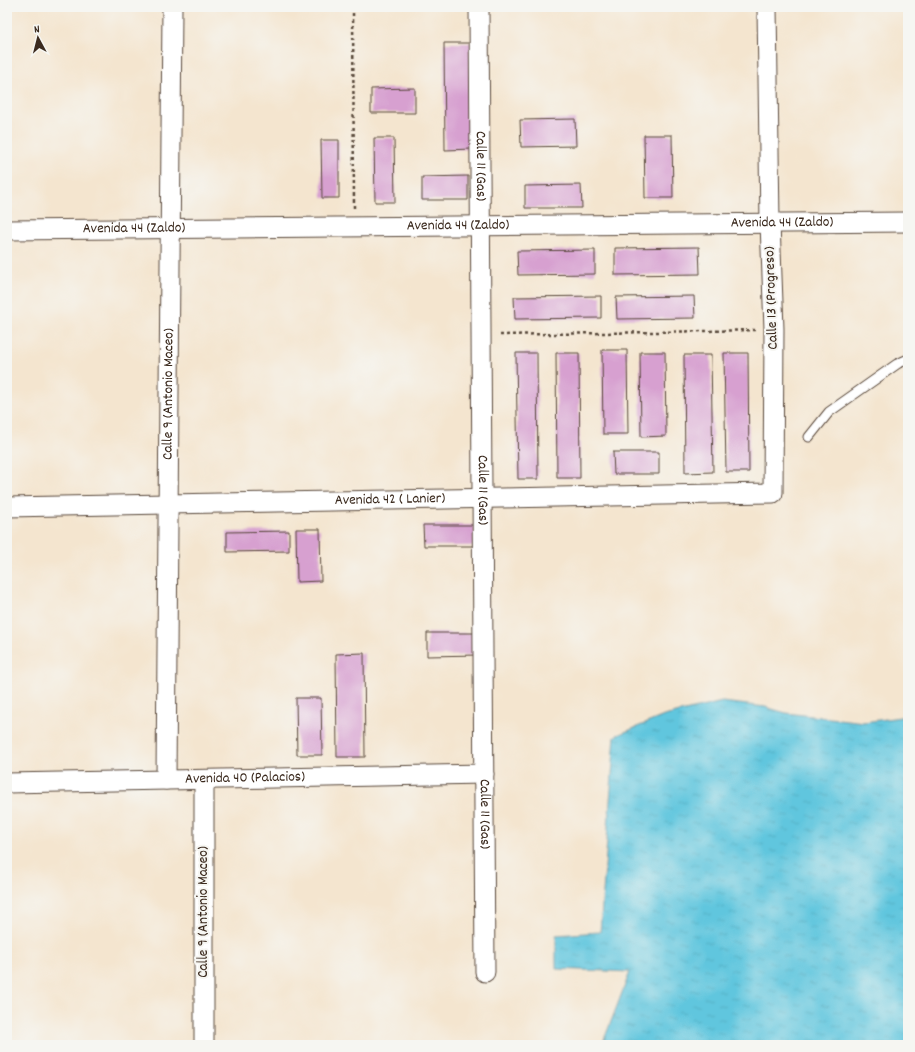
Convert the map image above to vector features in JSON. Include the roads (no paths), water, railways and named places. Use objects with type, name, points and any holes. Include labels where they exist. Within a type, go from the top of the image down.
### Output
[{"type":"street","name":"Calle 9 (Antonio Maceo)","points":[[166,780],[172,7]]},
{"type":"street","name":"Calle 11 (Gas)","points":[[479,7],[485,972]]},
{"type":"street","name":"Calle 13 (Progreso)","points":[[767,7],[770,223],[774,329],[774,494]]},
{"type":"street","name":"Avenida 44 (Zaldo)","points":[[7,230],[908,222]]},
{"type":"street","name":"Avenida 42 ( Lanier)","points":[[7,507],[774,494]]},
{"type":"street","name":"Avenida 40 (Palacios)","points":[[7,783],[484,774]]},
{"type":"street","name":"Calle 9 (Antonio Maceo)","points":[[204,780],[204,1045]]},
{"type":"lane","points":[[809,437],[829,412],[898,364],[908,359]]},
{"type":"water","points":[[722,702],[765,707],[786,713],[864,722],[908,716],[908,1045],[602,1045],[630,972],[556,969],[556,935],[600,932],[615,736],[664,716]]}]
